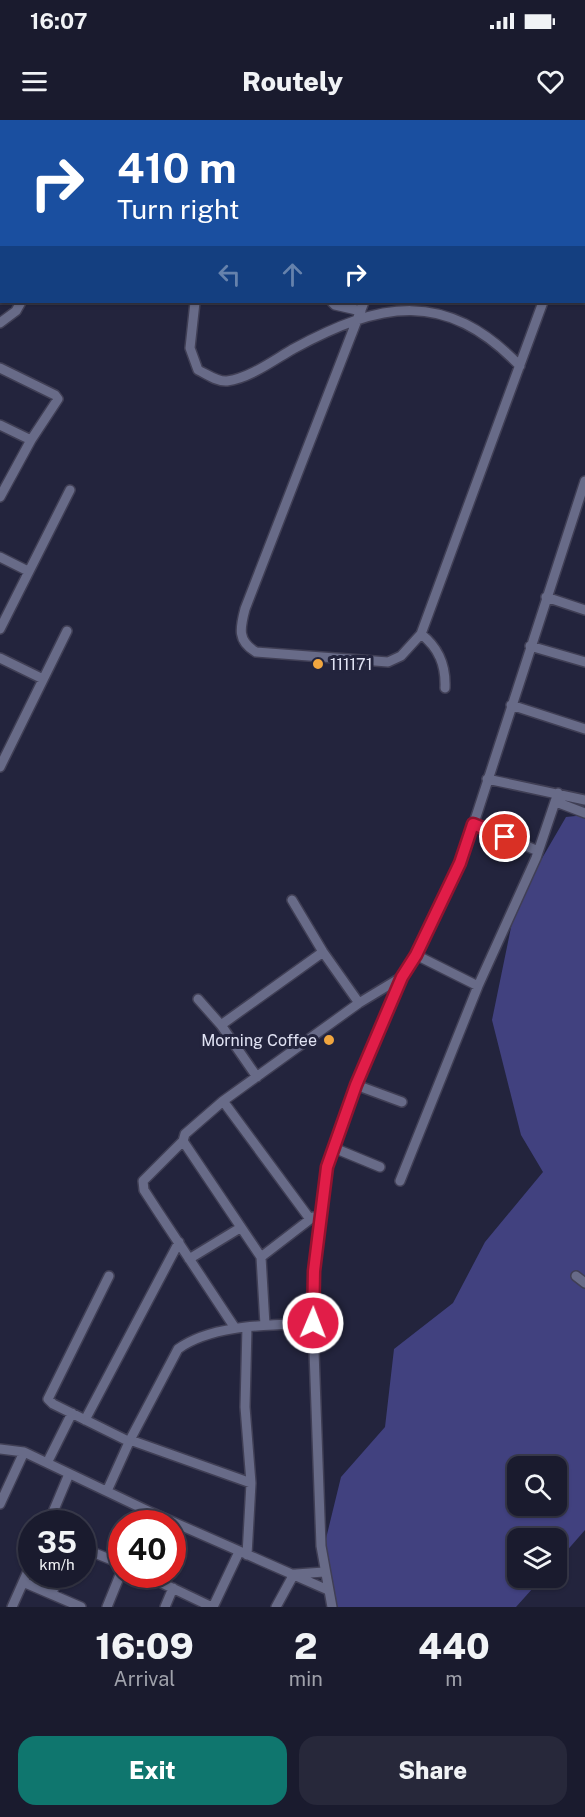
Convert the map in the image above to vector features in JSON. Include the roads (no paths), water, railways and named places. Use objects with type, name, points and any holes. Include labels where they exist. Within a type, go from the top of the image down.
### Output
[{"type":"street","points":[[0,323],[16,311],[20,303]]},
{"type":"street","points":[[195,303],[190,348],[198,370],[226,381],[243,376],[361,310]]},
{"type":"street","points":[[333,303],[361,310],[423,310],[450,315],[504,349],[519,366]]},
{"type":"street","points":[[361,310],[245,609],[240,627],[241,638],[246,646],[256,652],[388,662],[401,656],[421,634],[543,303]]},
{"type":"street","points":[[0,368],[55,395],[58,399],[3,482],[0,497]]},
{"type":"street","points":[[0,425],[31,440]]},
{"type":"street","points":[[332,1607],[321,1546],[313,1323],[314,1271],[327,1167],[356,1085],[402,977],[416,955],[460,863],[585,481]]},
{"type":"street","points":[[0,628],[70,490]]},
{"type":"street","points":[[0,557],[28,571]]},
{"type":"street","points":[[546,597],[585,610]]},
{"type":"street","points":[[0,767],[67,631]]},
{"type":"street","points":[[421,634],[433,644],[442,661],[445,688]]},
{"type":"street","points":[[530,646],[585,662]]},
{"type":"street","points":[[0,658],[43,679]]},
{"type":"street","points":[[511,705],[585,729]]},
{"type":"street","points":[[487,779],[557,797],[585,800]]},
{"type":"street","points":[[557,797],[585,813]]},
{"type":"street","points":[[400,1181],[478,986],[538,851],[557,797]]},
{"type":"street","points":[[473,824],[538,851]]},
{"type":"street","points":[[292,900],[323,952],[359,1003]]},
{"type":"street","points":[[221,1025],[323,952]]},
{"type":"street","points":[[416,955],[478,986]]},
{"type":"street","points":[[236,1328],[144,1190],[143,1181],[183,1141],[185,1134],[223,1101],[359,1003],[402,977]]},
{"type":"street","points":[[198,999],[221,1025],[256,1077]]},
{"type":"street","points":[[356,1085],[402,1102]]},
{"type":"street","points":[[223,1101],[310,1219]]},
{"type":"street","points":[[183,1141],[261,1257],[265,1325]]},
{"type":"street","points":[[334,1148],[380,1167]]},
{"type":"street","points":[[261,1257],[320,1212]]},
{"type":"street","points":[[189,1259],[240,1228]]},
{"type":"street","points":[[85,1420],[179,1242]]},
{"type":"street","points":[[109,1276],[48,1399],[53,1404],[130,1441],[250,1483]]},
{"type":"street","points":[[576,1276],[585,1283]]},
{"type":"street","points":[[107,1491],[178,1349],[192,1341],[236,1328],[313,1323]]},
{"type":"street","points":[[165,1607],[173,1588],[212,1607],[243,1554],[250,1483],[245,1407],[248,1326]]},
{"type":"street","points":[[47,1463],[72,1413]]},
{"type":"street","points":[[0,1449],[24,1452],[146,1510]]},
{"type":"street","points":[[0,1504],[24,1452]]},
{"type":"street","points":[[54,1510],[69,1474]]},
{"type":"street","points":[[186,1528],[328,1590]]},
{"type":"street","points":[[294,1574],[324,1572]]},
{"type":"street","points":[[276,1607],[294,1574]]},
{"type":"street","points":[[12,1607],[20,1588]]},
{"type":"street","points":[[38,1588],[81,1607]]},
{"type":"street","points":[[52,1594],[54,1588]]},
{"type":"street","points":[[107,1607],[115,1588]]},
{"type":"place","name":"111171","points":[[318,664]]},
{"type":"place","name":"Morning Coffee","points":[[329,1040]]}]
